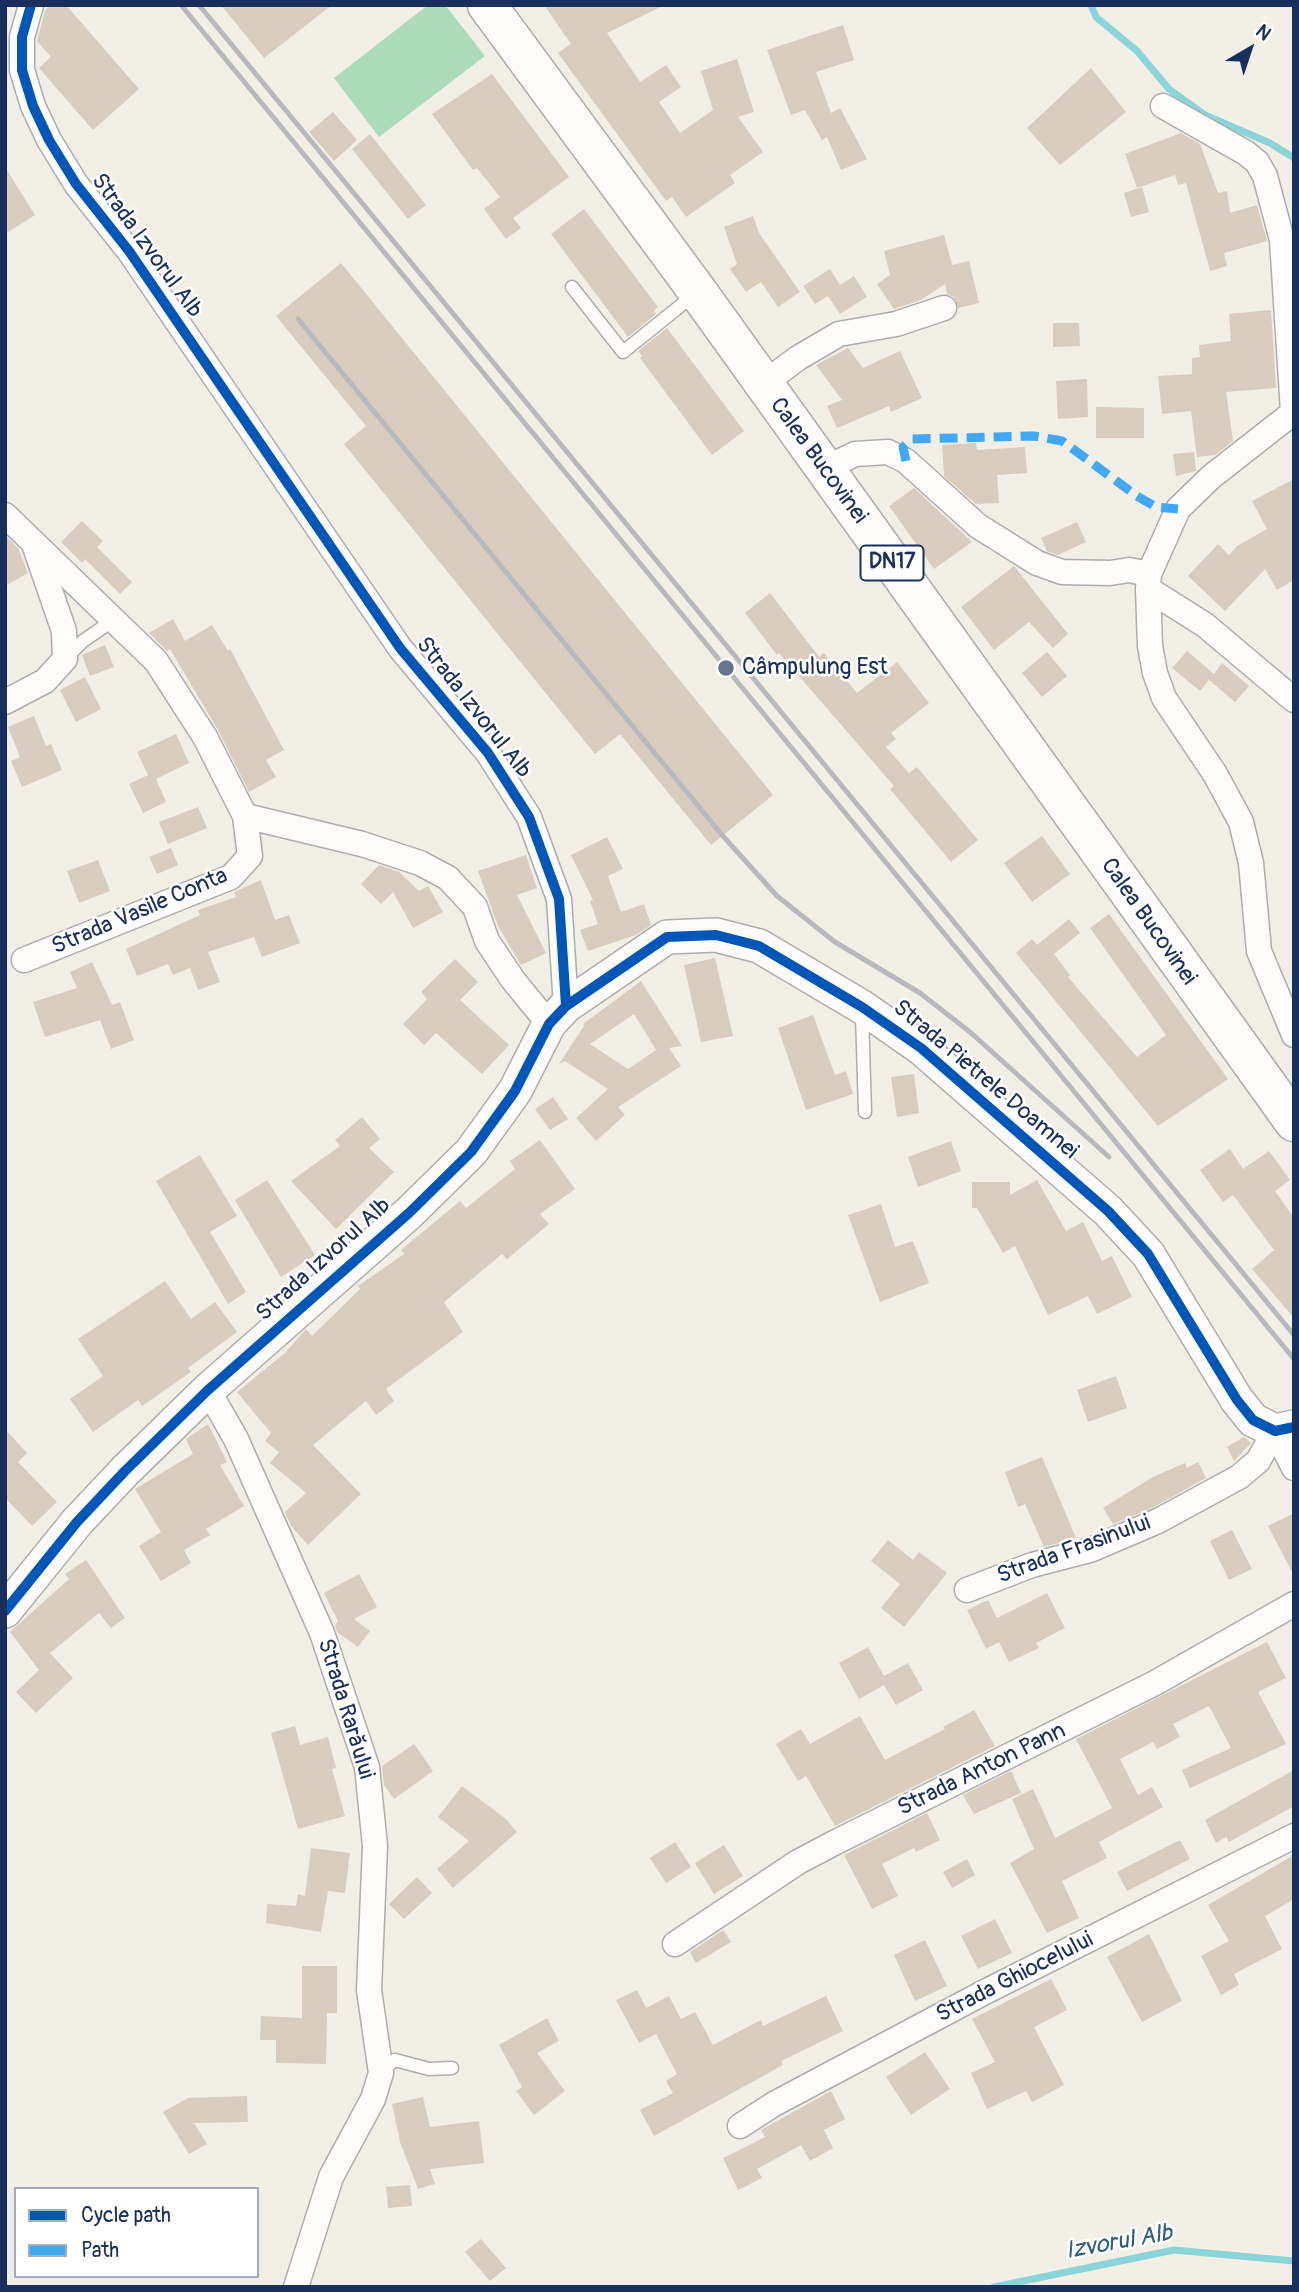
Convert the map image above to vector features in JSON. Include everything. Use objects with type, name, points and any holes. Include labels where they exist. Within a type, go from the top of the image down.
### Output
[{"type":"highway","name":"Calea Bucovinei","points":[[487,5],[698,292],[1294,1122]]},
{"type":"street","name":"Strada Izvorul Alb","points":[[5,1611],[77,1522],[208,1390],[409,1213],[471,1152],[515,1091],[558,1015],[559,899],[529,817],[488,753],[400,648],[129,251],[76,184],[43,129],[22,70],[22,37],[31,5]]},
{"type":"street","points":[[1163,106],[1246,153],[1257,162],[1265,176],[1282,240],[1293,412],[1211,477],[1178,509],[1149,582],[1150,646],[1155,673],[1164,698],[1216,774],[1241,822],[1251,863],[1259,951],[1294,1035]]},
{"type":"street","points":[[763,384],[798,358],[839,334],[896,324],[944,308]]},
{"type":"street","points":[[824,469],[855,454],[888,452],[906,461],[978,526],[1037,563],[1062,572],[1110,573],[1129,570],[1205,625],[1294,700]]},
{"type":"street","name":"Strada Vasile Conta","points":[[5,515],[156,661],[205,737],[245,816],[250,856],[231,877],[24,960]]},
{"type":"street","points":[[5,702],[45,681],[65,659],[64,631],[34,544]]},
{"type":"street","points":[[245,816],[362,844],[420,863],[448,878],[475,907],[487,941],[513,980],[558,1015]]},
{"type":"street","name":"Strada Pietrele Doamnei","points":[[558,1015],[667,937],[716,935],[759,946],[862,1007],[921,1048],[1108,1211],[1148,1254],[1237,1400],[1253,1420],[1285,1429]]},
{"type":"street","name":"Strada Rarăului","points":[[208,1390],[227,1420],[316,1620],[367,1767],[375,1846],[369,1990],[381,2073],[373,2099],[331,2176],[296,2287]]},
{"type":"street","points":[[1285,1429],[1294,1468]]},
{"type":"street","name":"Strada Frasinului","points":[[967,1590],[1032,1565],[1090,1550],[1158,1521],[1239,1477],[1258,1461],[1285,1429]]},
{"type":"street","name":"Strada Anton Pann","points":[[675,1944],[798,1862],[1155,1683],[1294,1604]]},
{"type":"street","name":"Strada Ghiocelului","points":[[740,2126],[774,2104],[929,2021],[1294,1836]]},
{"type":"lane","points":[[572,286],[623,352],[698,292]]},
{"type":"lane","points":[[65,659],[83,641],[115,619]]},
{"type":"lane","points":[[862,1007],[865,1112]]},
{"type":"lane","points":[[381,2073],[396,2060],[429,2069],[452,2068]]},
{"type":"green space","points":[[428,5],[445,5],[485,56],[379,137],[334,78]]},
{"type":"building","points":[[51,5],[66,5],[139,89],[93,130],[39,68],[51,57],[37,41],[45,10]]},
{"type":"building","points":[[221,5],[332,5],[264,58]]},
{"type":"building","points":[[544,5],[665,5],[607,33],[640,82],[666,65],[681,87],[659,102],[680,133],[713,110],[701,71],[737,59],[754,112],[738,117],[763,152],[730,175],[735,183],[686,217],[672,197],[666,201],[558,53],[571,44]]},
{"type":"building","points":[[843,25],[854,60],[816,72],[831,113],[840,108],[867,159],[841,170],[827,137],[822,140],[805,110],[791,115],[767,50]]},
{"type":"building","points":[[1091,68],[1126,112],[1060,165],[1027,128]]},
{"type":"building","points":[[492,74],[569,177],[513,218],[521,228],[506,239],[484,209],[500,197],[477,168],[473,170],[432,114]]},
{"type":"building","points":[[333,112],[357,140],[334,161],[309,132]]},
{"type":"building","points":[[1181,133],[1200,144],[1218,193],[1227,191],[1230,213],[1257,205],[1267,241],[1224,253],[1227,266],[1210,271],[1186,183],[1178,185],[1175,175],[1137,188],[1125,154]]},
{"type":"building","points":[[370,134],[426,205],[408,219],[352,149]]},
{"type":"building","points":[[5,167],[35,215],[5,234]]},
{"type":"building","points":[[1142,187],[1149,212],[1131,217],[1124,193]]},
{"type":"building","points":[[584,209],[658,307],[654,310],[656,314],[628,337],[551,234]]},
{"type":"building","points":[[753,216],[759,233],[800,292],[778,307],[761,282],[746,292],[730,269],[737,264],[724,227]]},
{"type":"building","points":[[944,235],[952,265],[969,261],[979,303],[958,308],[954,297],[947,294],[945,284],[921,300],[894,309],[877,284],[890,275],[884,251]]},
{"type":"building","points":[[341,263],[773,795],[711,845],[620,734],[595,754],[344,444],[366,426],[276,316]]},
{"type":"building","points":[[830,269],[840,285],[854,276],[867,297],[840,314],[828,296],[815,304],[803,286]]},
{"type":"building","points":[[1271,310],[1276,388],[1226,392],[1233,441],[1215,455],[1197,457],[1191,411],[1162,414],[1158,376],[1192,374],[1192,358],[1200,357],[1199,345],[1231,341],[1229,314]]},
{"type":"building","points":[[1053,323],[1079,323],[1080,346],[1053,347]]},
{"type":"building","points":[[667,328],[744,431],[712,455],[640,358],[642,356],[638,351]]},
{"type":"building","points":[[848,348],[863,368],[900,351],[922,398],[891,412],[889,406],[837,428],[827,406],[842,400],[816,365]]},
{"type":"building","points":[[1087,379],[1088,417],[1058,419],[1056,381]]},
{"type":"building","points":[[1096,407],[1144,408],[1144,438],[1096,438]]},
{"type":"building","points":[[976,443],[977,450],[1025,447],[1027,473],[997,475],[999,503],[976,504],[944,476],[942,445]]},
{"type":"building","points":[[1194,452],[1196,471],[1176,476],[1173,454]]},
{"type":"building","points":[[1294,479],[1294,580],[1277,590],[1265,569],[1225,611],[1188,576],[1218,544],[1229,555],[1237,546],[1267,529],[1252,501]]},
{"type":"building","points":[[914,488],[972,542],[934,569],[889,506]]},
{"type":"building","points":[[82,521],[103,541],[97,547],[132,582],[120,594],[85,559],[82,563],[61,542]]},
{"type":"building","points":[[1077,522],[1086,542],[1058,555],[1047,551],[1041,538]]},
{"type":"building","points":[[5,536],[18,548],[28,573],[5,586]]},
{"type":"building","points":[[1014,566],[1068,634],[1053,648],[1029,622],[994,650],[961,607]]},
{"type":"building","points":[[770,593],[819,657],[824,653],[857,693],[897,662],[929,703],[891,733],[896,739],[886,747],[909,773],[917,767],[978,840],[951,862],[890,789],[894,786],[779,653],[777,655],[745,613]]},
{"type":"building","points":[[173,619],[185,641],[212,625],[228,651],[230,649],[284,750],[266,760],[276,777],[249,792],[218,730],[170,649],[167,651],[149,633]]},
{"type":"building","points":[[105,645],[114,667],[90,676],[82,655]]},
{"type":"building","points":[[1187,651],[1214,674],[1222,663],[1249,686],[1235,702],[1209,680],[1200,691],[1172,668]]},
{"type":"building","points":[[1047,652],[1067,676],[1042,697],[1022,673]]},
{"type":"building","points":[[85,677],[101,709],[76,722],[60,690]]},
{"type":"building","points":[[34,716],[46,746],[51,744],[62,770],[22,787],[11,761],[20,757],[8,727]]},
{"type":"building","points":[[176,734],[189,763],[156,779],[166,802],[143,813],[129,784],[148,775],[137,752]]},
{"type":"building","points":[[198,807],[207,828],[168,844],[159,822]]},
{"type":"building","points":[[1042,836],[1070,874],[1032,902],[1004,863]]},
{"type":"building","points":[[607,837],[623,869],[608,876],[621,912],[644,904],[651,925],[636,935],[588,951],[580,930],[598,924],[590,901],[593,900],[571,855]]},
{"type":"building","points":[[171,848],[178,865],[157,874],[149,857]]},
{"type":"building","points":[[526,855],[537,888],[517,895],[546,953],[521,965],[498,926],[478,871]]},
{"type":"building","points":[[98,860],[110,891],[79,903],[67,871]]},
{"type":"building","points":[[379,865],[399,872],[419,891],[428,886],[443,912],[413,928],[393,892],[381,904],[361,884]]},
{"type":"building","points":[[261,880],[275,920],[289,915],[300,943],[262,957],[254,937],[208,952],[220,982],[198,990],[190,968],[173,975],[168,964],[137,976],[126,949],[200,915],[198,910],[236,897],[234,892]]},
{"type":"building","points":[[1109,914],[1228,1079],[1158,1126],[1016,953],[1032,939],[1037,945],[1069,919],[1080,933],[1054,954],[1070,975],[1068,977],[1137,1057],[1166,1035],[1090,928]]},
{"type":"building","points":[[715,958],[733,1036],[701,1042],[684,965]]},
{"type":"building","points":[[455,959],[478,982],[460,1000],[509,1045],[482,1074],[436,1033],[424,1045],[403,1024],[427,999],[421,992]]},
{"type":"building","points":[[92,962],[112,1005],[120,1002],[134,1040],[111,1049],[100,1020],[45,1037],[33,1002],[77,988],[70,972]]},
{"type":"building","points":[[641,981],[682,1046],[669,1048],[681,1066],[618,1107],[625,1115],[596,1141],[576,1118],[608,1089],[565,1061],[559,1064],[583,1024]],"holes":[[[634,1014],[656,1050],[628,1069],[590,1044]]]},
{"type":"building","points":[[813,1015],[835,1075],[846,1071],[853,1094],[806,1110],[778,1028]]},
{"type":"building","points":[[914,1074],[919,1113],[897,1117],[891,1077]]},
{"type":"building","points":[[553,1097],[568,1119],[550,1130],[535,1109]]},
{"type":"building","points":[[362,1117],[380,1139],[369,1148],[394,1172],[336,1229],[291,1181],[340,1146],[335,1140]]},
{"type":"building","points":[[540,1140],[575,1189],[540,1214],[549,1224],[507,1259],[502,1254],[444,1302],[463,1332],[386,1389],[394,1401],[376,1415],[366,1401],[313,1445],[361,1494],[308,1545],[291,1526],[285,1512],[306,1493],[270,1463],[279,1452],[265,1441],[271,1433],[237,1392],[285,1353],[306,1329],[312,1336],[360,1289],[358,1286],[404,1254],[401,1250],[460,1201],[466,1208],[515,1169],[510,1161]]},
{"type":"building","points":[[951,1141],[961,1171],[918,1187],[908,1157]]},
{"type":"building","points":[[1230,1149],[1243,1169],[1269,1151],[1290,1180],[1275,1191],[1294,1218],[1294,1318],[1252,1269],[1274,1250],[1233,1195],[1223,1202],[1200,1170]]},
{"type":"building","points":[[200,1155],[237,1216],[210,1232],[246,1292],[228,1304],[156,1181]]},
{"type":"building","points":[[267,1180],[315,1255],[281,1277],[235,1200]]},
{"type":"building","points":[[1037,1180],[1066,1231],[1083,1222],[1102,1261],[1112,1256],[1132,1297],[1097,1314],[1088,1296],[1048,1315],[1015,1246],[1003,1253],[977,1208],[972,1208],[972,1182],[1010,1182],[1010,1195]]},
{"type":"building","points":[[881,1204],[895,1247],[913,1241],[929,1283],[880,1302],[848,1215]]},
{"type":"building","points":[[165,1281],[191,1319],[215,1302],[237,1332],[188,1368],[191,1372],[142,1406],[138,1400],[93,1432],[70,1399],[103,1376],[78,1339]]},
{"type":"building","points":[[1116,1376],[1127,1408],[1088,1422],[1077,1390]]},
{"type":"building","points":[[208,1424],[227,1462],[220,1465],[244,1506],[206,1529],[210,1535],[184,1550],[191,1563],[161,1581],[139,1546],[161,1532],[135,1489],[193,1454],[186,1439]]},
{"type":"building","points":[[5,1429],[27,1453],[18,1462],[57,1502],[32,1526],[5,1498]]},
{"type":"building","points":[[1244,1437],[1251,1443],[1234,1461],[1227,1447]]},
{"type":"building","points":[[1042,1457],[1076,1538],[1044,1547],[1025,1504],[1018,1507],[1005,1472]]},
{"type":"building","points":[[1198,1462],[1206,1478],[1152,1508],[1113,1524],[1103,1508],[1153,1477],[1185,1463],[1187,1468]]},
{"type":"building","points":[[1294,1513],[1294,1576],[1268,1526]]},
{"type":"building","points":[[1232,1530],[1252,1569],[1229,1580],[1210,1541]]},
{"type":"building","points":[[888,1540],[913,1560],[919,1552],[947,1573],[904,1627],[881,1608],[900,1584],[871,1561]]},
{"type":"building","points":[[86,1560],[125,1618],[111,1628],[99,1613],[50,1653],[73,1678],[36,1713],[16,1692],[39,1670],[10,1632],[69,1579],[65,1574]]},
{"type":"building","points":[[359,1574],[377,1607],[354,1619],[370,1631],[358,1647],[337,1632],[335,1625],[338,1621],[324,1593]]},
{"type":"building","points":[[1047,1593],[1065,1628],[1036,1643],[1039,1648],[1009,1662],[999,1642],[986,1649],[967,1610],[988,1600],[997,1618]]},
{"type":"building","points":[[1267,1642],[1286,1678],[1258,1692],[1286,1744],[1190,1788],[1182,1770],[1231,1748],[1209,1706],[1173,1724],[1180,1737],[1157,1749],[1153,1742],[1120,1759],[1138,1795],[1152,1787],[1163,1807],[1099,1842],[1107,1858],[1062,1881],[1079,1918],[1047,1933],[1010,1863],[1034,1849],[1012,1799],[1033,1789],[1055,1838],[1112,1808],[1076,1739]]},
{"type":"building","points":[[868,1647],[884,1676],[908,1663],[923,1690],[896,1705],[884,1685],[859,1699],[839,1663]]},
{"type":"building","points":[[974,1710],[995,1746],[835,1826],[806,1776],[798,1781],[776,1744],[801,1729],[810,1744],[860,1716],[885,1760],[945,1729],[943,1727]]},
{"type":"building","points":[[295,1726],[300,1745],[328,1737],[336,1768],[332,1769],[345,1816],[298,1829],[271,1733]]},
{"type":"building","points":[[414,1744],[433,1771],[394,1799],[384,1785],[382,1766]]},
{"type":"building","points":[[1294,1770],[1294,1806],[1229,1842],[1226,1837],[1216,1843],[1205,1820]]},
{"type":"building","points":[[1011,1771],[1021,1793],[974,1814],[963,1795]]},
{"type":"building","points":[[462,1786],[506,1819],[517,1832],[453,1888],[437,1869],[469,1841],[438,1817]]},
{"type":"building","points":[[927,1813],[940,1840],[916,1852],[914,1848],[882,1864],[898,1896],[872,1909],[844,1855]]},
{"type":"building","points":[[1180,1840],[1190,1859],[1127,1891],[1117,1872]]},
{"type":"building","points":[[675,1842],[691,1867],[666,1883],[650,1858]]},
{"type":"building","points":[[724,1845],[743,1876],[714,1894],[695,1863]]},
{"type":"building","points":[[311,1848],[350,1853],[345,1893],[328,1891],[321,1932],[266,1923],[267,1904],[296,1906],[298,1894],[305,1896]]},
{"type":"building","points":[[1294,1855],[1294,1899],[1265,1916],[1282,1949],[1234,1974],[1239,1985],[1221,1995],[1201,1956],[1229,1941],[1208,1905]]},
{"type":"building","points":[[967,1859],[975,1875],[952,1888],[943,1872]]},
{"type":"building","points":[[417,1877],[432,1893],[404,1919],[389,1904]]},
{"type":"building","points":[[995,1919],[1012,1953],[978,1969],[961,1936]]},
{"type":"building","points":[[723,1930],[731,1942],[696,1963],[690,1952]]},
{"type":"building","points":[[1149,1934],[1182,2001],[1142,2022],[1107,1957]]},
{"type":"building","points":[[925,1940],[947,1986],[915,2001],[894,1955]]},
{"type":"building","points":[[302,1966],[337,1966],[337,2013],[327,2013],[326,2064],[276,2063],[276,2040],[260,2040],[261,2016],[302,2018]]},
{"type":"building","points":[[1051,1979],[1067,2010],[1034,2027],[1064,2085],[1032,2102],[1026,2091],[987,2109],[971,2073],[995,2062],[972,2019]]},
{"type":"building","points":[[637,1990],[646,2008],[669,1996],[681,2019],[695,2012],[713,2045],[761,2020],[763,2026],[826,1996],[843,2031],[781,2061],[783,2065],[654,2136],[640,2110],[673,2093],[666,2081],[677,2074],[656,2034],[639,2043],[616,2000]]},
{"type":"building","points":[[547,2018],[559,2041],[537,2053],[565,2091],[534,2115],[516,2091],[522,2087],[499,2045]]},
{"type":"building","points":[[925,2052],[950,2089],[911,2115],[886,2077]]},
{"type":"building","points":[[831,2091],[845,2119],[824,2130],[833,2148],[810,2161],[801,2145],[757,2169],[762,2178],[738,2190],[723,2158],[765,2137],[761,2130]]},
{"type":"building","points":[[247,2096],[248,2122],[194,2123],[207,2144],[189,2154],[163,2112],[188,2098]]},
{"type":"building","points":[[423,2097],[430,2127],[479,2121],[484,2163],[430,2169],[435,2184],[418,2189],[400,2142],[392,2104]]},
{"type":"building","points":[[410,2185],[412,2206],[388,2208],[386,2187]]},
{"type":"building","points":[[481,2239],[506,2268],[490,2281],[465,2252]]},
{"type":"waterway","points":[[1091,5],[1096,17],[1137,51],[1169,89],[1205,115],[1270,143],[1294,158]]},
{"type":"waterway","name":"Izvorul Alb","points":[[994,2287],[1174,2250],[1294,2261]]},
{"type":"railway","points":[[181,5],[1294,1359]]},
{"type":"railway","points":[[199,5],[1294,1335]]},
{"type":"railway","points":[[298,319],[722,835],[777,896],[835,942],[920,993],[970,1032],[1109,1157]]},
{"type":"marked path","points":[[906,461],[903,447],[912,439],[1034,436],[1062,441],[1137,496],[1156,507],[1178,509]]},
{"type":"cycle path","points":[[31,5],[22,37],[22,70],[33,106],[49,140],[76,184],[129,251],[400,648],[488,753],[529,817],[559,899],[566,1006]]},
{"type":"cycle path","points":[[5,1611],[77,1522],[125,1471],[208,1390],[409,1213],[471,1152],[515,1091],[549,1024],[566,1006],[667,937],[716,935],[759,946],[862,1007],[921,1048],[1108,1211],[1148,1254],[1237,1400],[1253,1420],[1275,1431],[1294,1427]]},
{"type":"place","name":"Câmpulung Est","points":[[726,668]]}]
